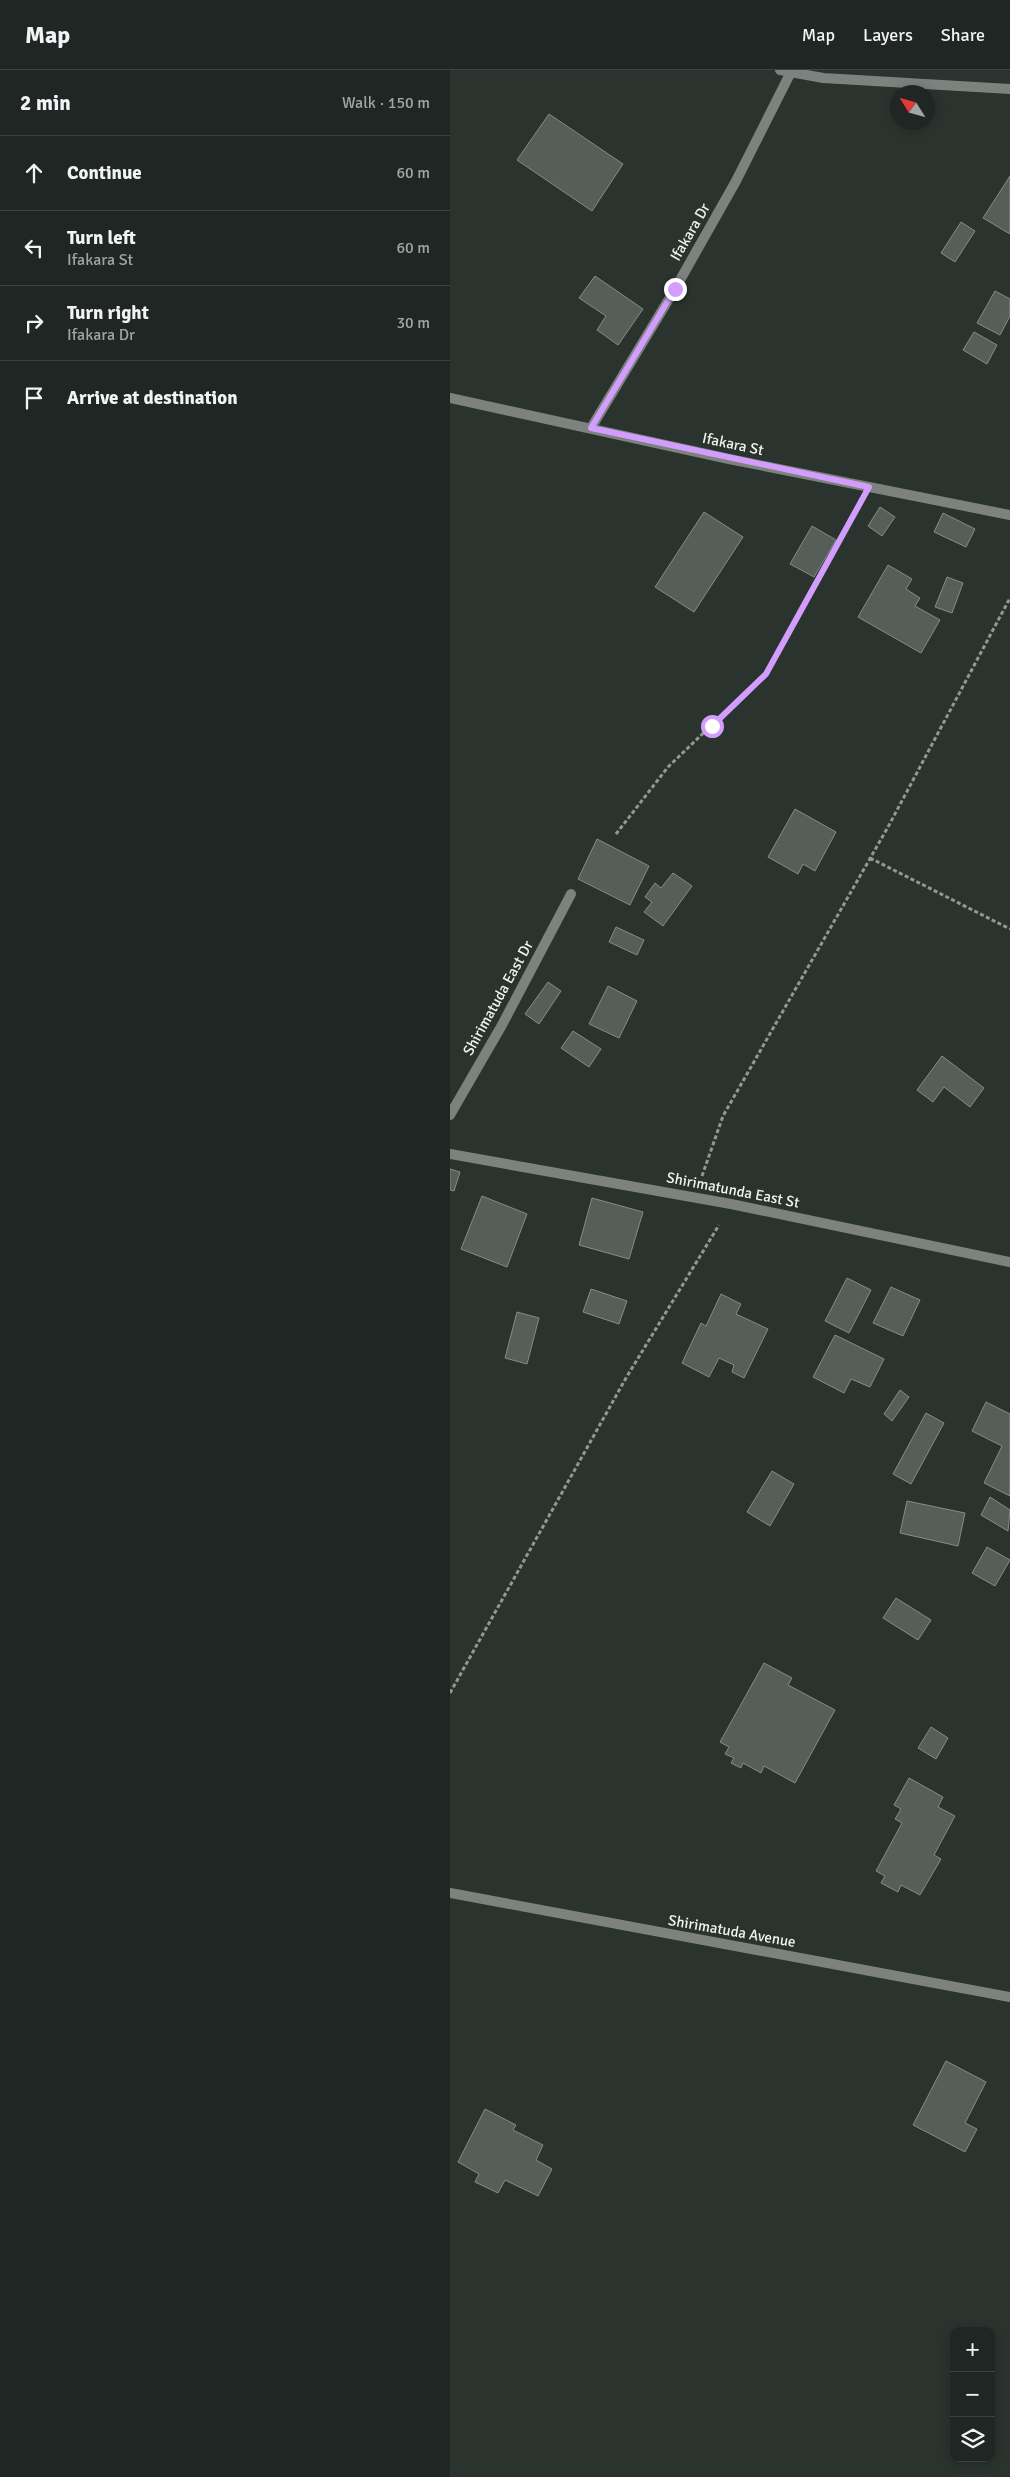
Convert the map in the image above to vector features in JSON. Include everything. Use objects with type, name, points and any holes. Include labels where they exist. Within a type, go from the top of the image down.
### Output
[{"type":"street","points":[[780,70],[823,78],[1010,89]]},
{"type":"street","name":"Ifakara Dr","points":[[591,428],[675,289],[736,181],[791,72]]},
{"type":"street","name":"Ifakara St","points":[[450,398],[1010,515]]},
{"type":"street","name":"Shirimatuda East Dr","points":[[450,1115],[502,1025],[571,894]]},
{"type":"street","name":"Shirimatunda East St","points":[[450,1154],[731,1204],[1010,1262]]},
{"type":"street","name":"Shirimatuda Avenue","points":[[450,1893],[1010,1997]]},
{"type":"path","points":[[616,834],[668,767],[766,674],[869,487]]},
{"type":"path","points":[[694,1198],[723,1116],[870,858],[1010,598]]},
{"type":"path","points":[[870,858],[1010,930]]},
{"type":"path","points":[[450,1693],[626,1378],[731,1204]]},
{"type":"building","points":[[549,114],[623,164],[592,211],[517,160]]},
{"type":"building","points":[[1010,176],[1010,234],[983,218]]},
{"type":"building","points":[[961,222],[975,231],[955,262],[941,253]]},
{"type":"building","points":[[595,276],[643,309],[618,345],[597,330],[606,316],[579,298]]},
{"type":"building","points":[[995,291],[1010,299],[1010,316],[1000,335],[977,323]]},
{"type":"building","points":[[974,332],[997,345],[987,364],[963,350]]},
{"type":"building","points":[[880,507],[895,517],[882,536],[868,526]]},
{"type":"building","points":[[704,512],[743,537],[694,612],[655,587]]},
{"type":"building","points":[[943,513],[975,529],[966,547],[934,532]]},
{"type":"building","points":[[812,526],[836,540],[814,577],[790,564]]},
{"type":"building","points":[[888,565],[912,579],[906,589],[920,598],[915,606],[940,620],[921,653],[858,617]]},
{"type":"building","points":[[947,577],[963,583],[952,613],[935,607]]},
{"type":"building","points":[[795,809],[836,832],[815,871],[803,864],[798,874],[768,857]]},
{"type":"building","points":[[597,839],[649,866],[630,905],[578,879]]},
{"type":"building","points":[[673,873],[692,886],[663,926],[644,912],[652,902],[645,897],[655,883],[661,888]]},
{"type":"building","points":[[616,927],[644,940],[637,955],[609,942]]},
{"type":"building","points":[[548,982],[561,991],[539,1024],[525,1014]]},
{"type":"building","points":[[608,986],[637,1001],[619,1038],[589,1024]]},
{"type":"building","points":[[573,1031],[601,1049],[589,1067],[561,1048]]},
{"type":"building","points":[[942,1056],[984,1088],[970,1107],[944,1087],[933,1102],[917,1090]]},
{"type":"building","points":[[450,1169],[460,1172],[454,1191],[450,1190]]},
{"type":"building","points":[[482,1196],[527,1214],[507,1267],[461,1249]]},
{"type":"building","points":[[592,1198],[643,1212],[629,1259],[579,1245]]},
{"type":"building","points":[[847,1278],[871,1290],[849,1333],[825,1321]]},
{"type":"building","points":[[891,1287],[920,1300],[903,1336],[873,1323]]},
{"type":"building","points":[[591,1289],[627,1301],[619,1324],[583,1312]]},
{"type":"building","points":[[721,1294],[741,1304],[736,1314],[768,1329],[744,1378],[732,1372],[734,1365],[719,1358],[709,1377],[682,1363],[701,1323],[706,1326]]},
{"type":"building","points":[[517,1312],[539,1318],[527,1364],[505,1358]]},
{"type":"building","points":[[835,1335],[884,1359],[870,1387],[851,1379],[844,1393],[813,1377]]},
{"type":"building","points":[[900,1390],[909,1397],[892,1421],[884,1414]]},
{"type":"building","points":[[986,1402],[1010,1414],[1010,1496],[984,1483],[1002,1446],[972,1431]]},
{"type":"building","points":[[926,1413],[944,1423],[911,1484],[893,1474]]},
{"type":"building","points":[[772,1471],[794,1484],[770,1526],[747,1512]]},
{"type":"building","points":[[990,1497],[1010,1510],[1008,1531],[981,1515]]},
{"type":"building","points":[[907,1501],[965,1513],[958,1546],[900,1533]]},
{"type":"building","points":[[987,1547],[1010,1560],[995,1586],[972,1573]]},
{"type":"building","points":[[896,1598],[931,1620],[918,1640],[883,1618]]},
{"type":"building","points":[[764,1663],[792,1678],[788,1685],[835,1710],[795,1783],[764,1766],[761,1773],[743,1763],[741,1768],[731,1763],[734,1758],[725,1754],[729,1747],[720,1742]]},
{"type":"building","points":[[931,1727],[948,1738],[936,1759],[918,1748]]},
{"type":"building","points":[[909,1778],[943,1797],[938,1807],[955,1816],[934,1855],[941,1859],[920,1895],[901,1885],[898,1892],[881,1883],[885,1876],[876,1871],[902,1823],[895,1819],[901,1809],[894,1805]]},
{"type":"building","points":[[946,2061],[986,2082],[965,2123],[977,2129],[965,2152],[913,2125]]},
{"type":"building","points":[[485,2109],[516,2125],[513,2130],[543,2145],[536,2160],[552,2169],[538,2196],[505,2180],[498,2193],[475,2182],[479,2174],[458,2162]]},
{"type":"route","points":[[675,289],[591,428],[729,459],[869,487],[766,674],[712,726]]}]
